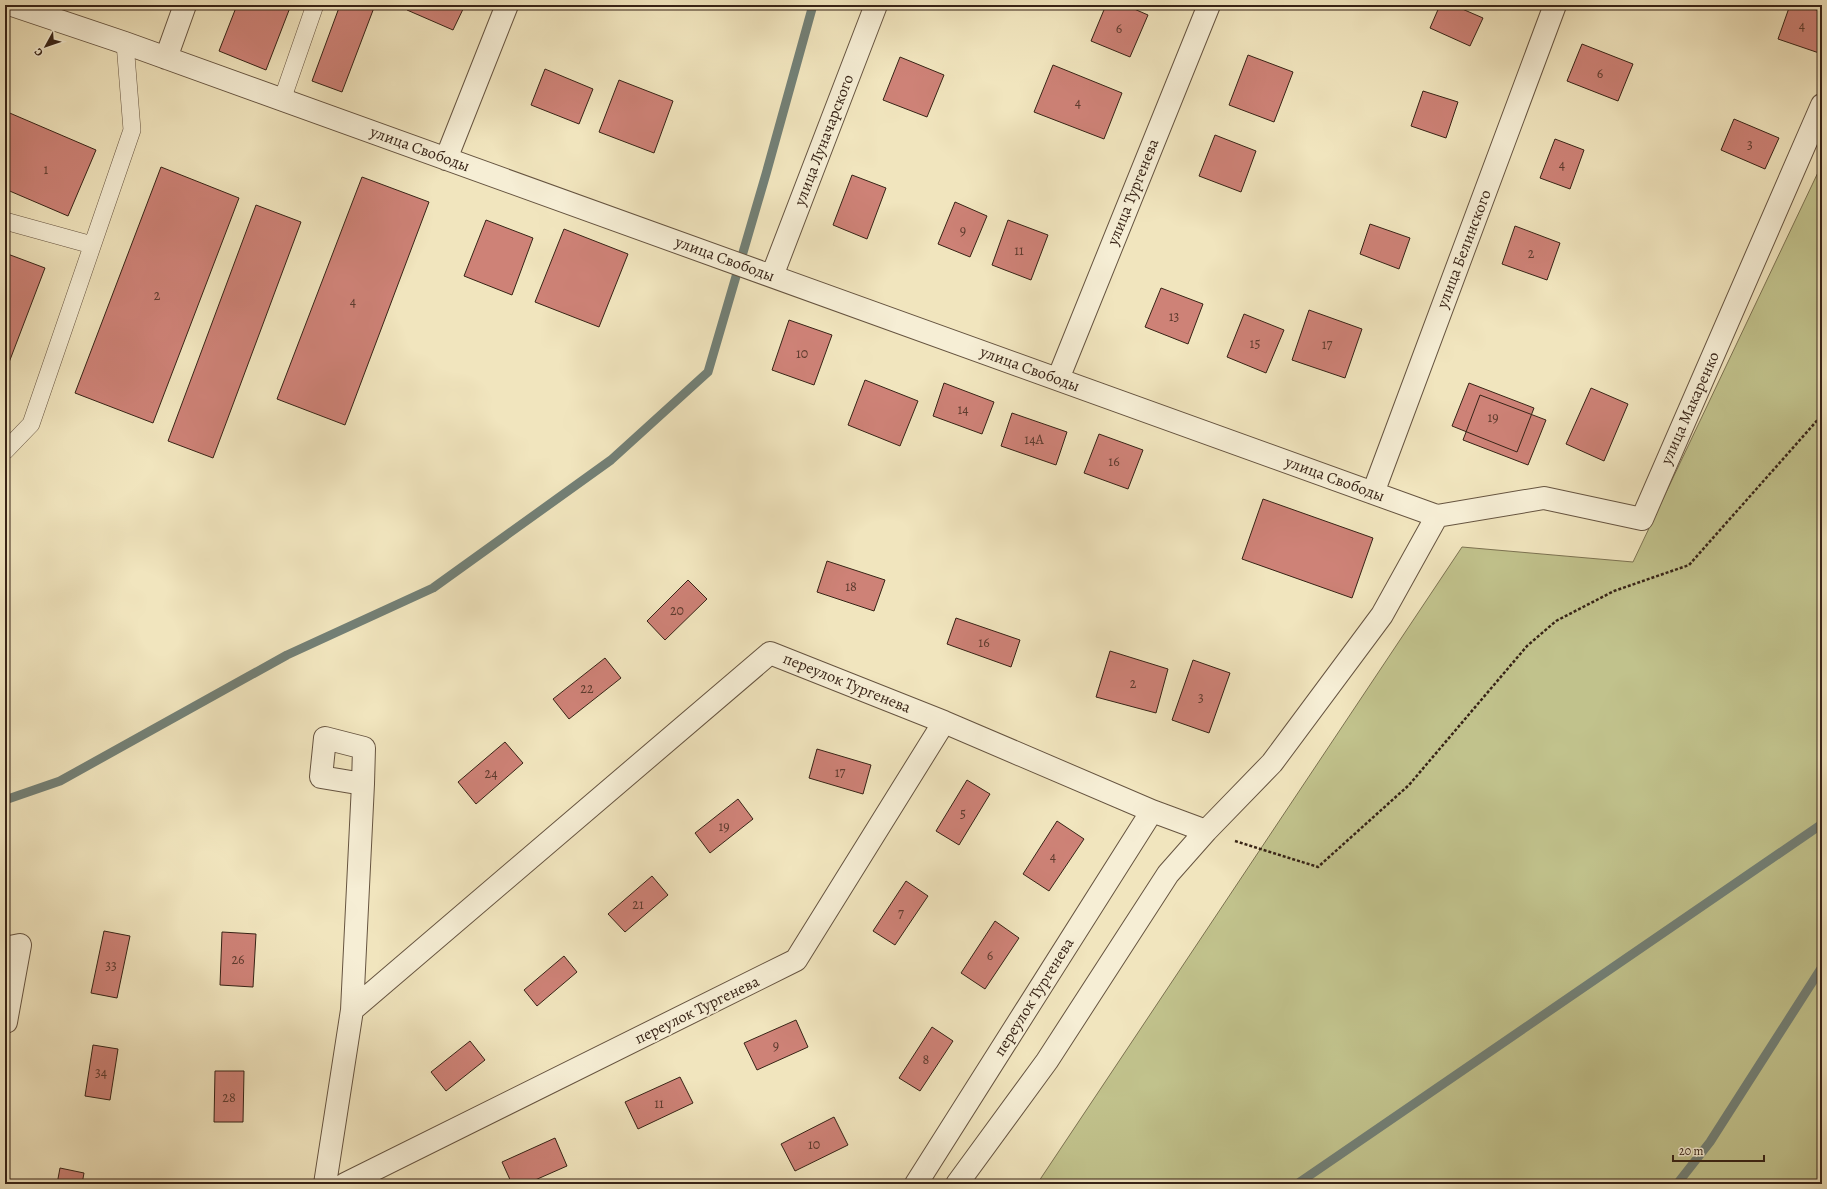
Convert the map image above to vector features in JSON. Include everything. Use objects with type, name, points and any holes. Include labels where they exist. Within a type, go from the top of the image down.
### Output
[{"type":"street","name":"улица Свободы","points":[[12,5],[126,43],[1437,516]]},
{"type":"street","points":[[166,58],[185,5]]},
{"type":"street","points":[[446,159],[507,5]]},
{"type":"street","name":"улица Луначарского","points":[[772,276],[876,5]]},
{"type":"street","name":"улица Тургенева","points":[[1058,379],[1209,5]]},
{"type":"street","name":"улица Белинского","points":[[1373,493],[1555,5]]},
{"type":"street","name":"улица Макаренко","points":[[1437,516],[1544,498],[1642,519],[1822,105]]},
{"type":"street","points":[[957,1184],[1047,1062],[1168,874],[1206,831],[1272,762],[1382,615],[1437,516]]},
{"type":"street","name":"переулок Тургенева","points":[[352,1010],[770,653],[944,722],[1152,811],[1206,831]]},
{"type":"street","name":"переулок Тургенева","points":[[345,1184],[796,960],[944,722]]},
{"type":"street","points":[[325,1184],[352,1010],[363,784]]},
{"type":"street","name":"переулок Тургенева","points":[[916,1184],[1152,811]]},
{"type":"street","points":[[5,948],[20,945],[5,1025]]},
{"type":"lane","points":[[282,100],[315,5]]},
{"type":"lane","points":[[5,451],[31,424],[132,130],[126,43]]},
{"type":"lane","points":[[5,221],[92,245]]},
{"type":"path","points":[[1206,831],[1318,867],[1409,786],[1527,646],[1556,621],[1614,591],[1689,565],[1822,415]]},
{"type":"green space","points":[[1822,164],[1822,1184],[1037,1184],[1462,547],[1633,562]]},
{"type":"building","points":[[237,5],[291,5],[266,70],[219,51]]},
{"type":"building","points":[[340,5],[375,5],[342,92],[312,81]]},
{"type":"building","points":[[409,5],[465,5],[453,30],[407,10]]},
{"type":"building","points":[[1106,5],[1125,5],[1148,15],[1130,57],[1091,41]]},
{"type":"building","points":[[1440,5],[1453,5],[1483,18],[1470,46],[1430,28]]},
{"type":"building","points":[[1790,5],[1803,5],[1822,12],[1822,54],[1778,39]]},
{"type":"building","points":[[1582,44],[1633,64],[1618,101],[1567,81]]},
{"type":"building","points":[[1248,55],[1293,72],[1274,122],[1229,105]]},
{"type":"building","points":[[900,57],[944,75],[927,117],[883,100]]},
{"type":"building","points":[[1053,65],[1122,93],[1104,139],[1034,112]]},
{"type":"building","points":[[545,69],[593,89],[579,124],[531,105]]},
{"type":"building","points":[[619,80],[673,101],[654,153],[599,132]]},
{"type":"building","points":[[1423,91],[1458,102],[1446,138],[1411,126]]},
{"type":"building","points":[[5,111],[96,150],[68,216],[5,189]]},
{"type":"building","points":[[1734,119],[1779,138],[1765,169],[1721,150]]},
{"type":"building","points":[[1215,135],[1256,151],[1241,192],[1199,176]]},
{"type":"building","points":[[1555,139],[1584,150],[1570,189],[1540,178]]},
{"type":"building","points":[[161,167],[239,198],[153,423],[75,393]]},
{"type":"building","points":[[852,175],[886,188],[867,239],[833,225]]},
{"type":"building","points":[[362,177],[429,202],[345,425],[277,399]]},
{"type":"building","points":[[955,202],[987,216],[970,257],[938,244]]},
{"type":"building","points":[[256,205],[301,222],[213,458],[168,441]]},
{"type":"building","points":[[486,220],[533,238],[512,295],[464,276]]},
{"type":"building","points":[[1008,220],[1048,235],[1031,280],[992,265]]},
{"type":"building","points":[[1370,224],[1410,238],[1399,269],[1360,254]]},
{"type":"building","points":[[1515,226],[1560,243],[1547,280],[1502,264]]},
{"type":"building","points":[[564,229],[628,254],[599,327],[535,302]]},
{"type":"building","points":[[5,253],[45,268],[5,373]]},
{"type":"building","points":[[1161,288],[1203,304],[1188,344],[1145,327]]},
{"type":"building","points":[[1309,310],[1362,329],[1345,378],[1292,360]]},
{"type":"building","points":[[1244,314],[1284,330],[1266,373],[1227,357]]},
{"type":"building","points":[[789,320],[832,335],[814,385],[772,370]]},
{"type":"building","points":[[865,380],[918,401],[900,446],[848,425]]},
{"type":"building","points":[[944,383],[994,402],[982,434],[933,416]]},
{"type":"building","points":[[1469,383],[1534,408],[1517,452],[1452,426]]},
{"type":"building","points":[[1591,388],[1628,404],[1604,461],[1566,444]]},
{"type":"building","points":[[1480,395],[1546,420],[1528,465],[1463,440]]},
{"type":"building","points":[[1012,413],[1067,432],[1056,465],[1001,446]]},
{"type":"building","points":[[1099,434],[1143,450],[1128,489],[1084,473]]},
{"type":"building","points":[[1263,499],[1373,538],[1352,598],[1242,559]]},
{"type":"building","points":[[827,561],[885,580],[874,611],[817,592]]},
{"type":"building","points":[[688,580],[707,599],[665,640],[647,621]]},
{"type":"building","points":[[956,618],[1020,640],[1011,667],[947,644]]},
{"type":"building","points":[[1110,651],[1168,669],[1156,713],[1096,697]]},
{"type":"building","points":[[605,658],[621,678],[569,719],[553,699]]},
{"type":"building","points":[[1193,660],[1230,673],[1209,733],[1172,720]]},
{"type":"building","points":[[505,742],[523,763],[476,804],[458,782]]},
{"type":"building","points":[[817,749],[871,765],[863,794],[809,778]]},
{"type":"building","points":[[967,780],[990,794],[959,845],[936,831]]},
{"type":"building","points":[[738,799],[753,819],[710,853],[695,833]]},
{"type":"building","points":[[1057,821],[1084,839],[1049,891],[1023,874]]},
{"type":"building","points":[[652,876],[668,895],[625,932],[608,914]]},
{"type":"building","points":[[906,881],[928,896],[895,945],[873,931]]},
{"type":"building","points":[[995,921],[1019,938],[985,989],[961,973]]},
{"type":"building","points":[[104,931],[130,936],[117,998],[91,993]]},
{"type":"building","points":[[222,932],[256,934],[253,987],[220,985]]},
{"type":"building","points":[[564,956],[577,972],[537,1006],[524,990]]},
{"type":"building","points":[[796,1020],[808,1047],[757,1070],[744,1043]]},
{"type":"building","points":[[932,1027],[953,1041],[920,1091],[899,1078]]},
{"type":"building","points":[[470,1041],[485,1060],[446,1091],[431,1072]]},
{"type":"building","points":[[93,1045],[118,1049],[110,1100],[85,1096]]},
{"type":"building","points":[[215,1071],[244,1071],[243,1122],[214,1122]]},
{"type":"building","points":[[680,1077],[693,1103],[638,1129],[625,1102]]},
{"type":"building","points":[[834,1117],[848,1145],[795,1171],[781,1144]]},
{"type":"building","points":[[555,1138],[567,1166],[526,1184],[512,1184],[502,1162]]},
{"type":"building","points":[[60,1168],[84,1173],[82,1184],[57,1184]]},
{"type":"building","points":[[705,1180],[707,1184],[695,1184]]},
{"type":"waterway","points":[[5,800],[60,781],[287,655],[433,588],[611,460],[708,372],[766,174],[813,5]]},
{"type":"waterway","points":[[1297,1184],[1822,824]]},
{"type":"waterway","points":[[1677,1184],[1710,1142],[1822,967]]}]
